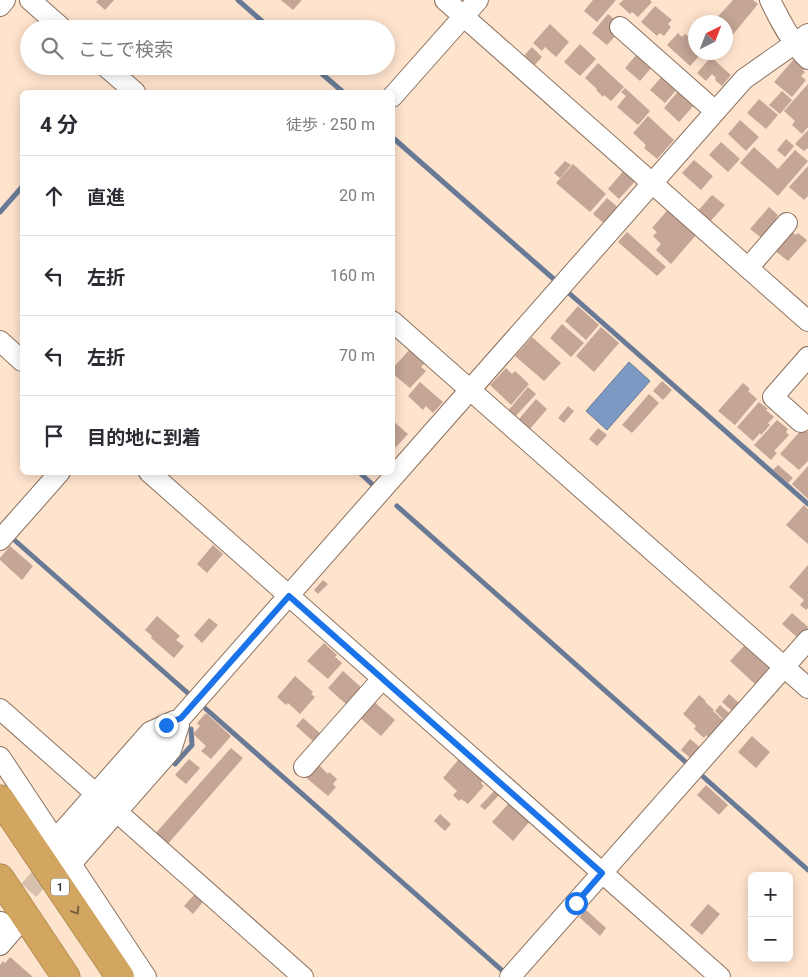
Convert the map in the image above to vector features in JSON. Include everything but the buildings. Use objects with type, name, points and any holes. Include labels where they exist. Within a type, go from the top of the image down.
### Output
[{"type":"highway","name":"1","points":[[0,799],[58,857],[120,977]]},
{"type":"highway","points":[[3,890],[9,920],[66,977]]},
{"type":"street","points":[[0,6],[5,0]]},
{"type":"street","points":[[30,0],[53,20]]},
{"type":"street","points":[[445,0],[808,321]]},
{"type":"street","points":[[395,93],[478,0]]},
{"type":"street","points":[[770,0],[776,13],[802,39],[803,54],[808,59]]},
{"type":"street","points":[[623,38],[715,112]]},
{"type":"street","points":[[58,857],[744,79],[802,39]]},
{"type":"street","points":[[115,75],[133,90]]},
{"type":"street","points":[[748,268],[787,223]]},
{"type":"street","points":[[395,324],[808,688]]},
{"type":"street","points":[[0,341],[20,358]]},
{"type":"street","points":[[801,422],[773,397],[808,356]]},
{"type":"street","points":[[0,540],[57,475]]},
{"type":"street","points":[[152,475],[720,977]]},
{"type":"street","points":[[510,977],[808,640]]},
{"type":"street","points":[[304,767],[382,679]]},
{"type":"street","points":[[0,709],[95,793]]},
{"type":"street","points":[[58,857],[95,793],[150,732],[181,718]]},
{"type":"street","points":[[58,857],[117,812],[171,750],[181,718]]},
{"type":"street","points":[[0,757],[58,857],[146,977]]},
{"type":"street","points":[[117,812],[303,977]]},
{"type":"street","points":[[0,944],[9,920]]},
{"type":"water","points":[[629,362],[650,381],[607,430],[586,411]]},
{"type":"waterway","points":[[238,0],[261,20]]},
{"type":"waterway","points":[[323,75],[341,90]]},
{"type":"waterway","points":[[395,140],[556,281]]},
{"type":"waterway","points":[[0,212],[20,189]]},
{"type":"waterway","points":[[570,294],[808,504]]},
{"type":"waterway","points":[[362,475],[374,486]]},
{"type":"waterway","points":[[397,506],[689,765]]},
{"type":"waterway","points":[[11,537],[190,695]]},
{"type":"waterway","points":[[206,709],[505,973]]},
{"type":"waterway","points":[[175,764],[192,745],[191,729]]},
{"type":"waterway","points":[[699,773],[808,870]]},
{"type":"tunnel","points":[[9,913],[56,859]]},
{"type":"route","points":[[166,725],[181,718],[289,596],[602,873],[576,903]]}]
